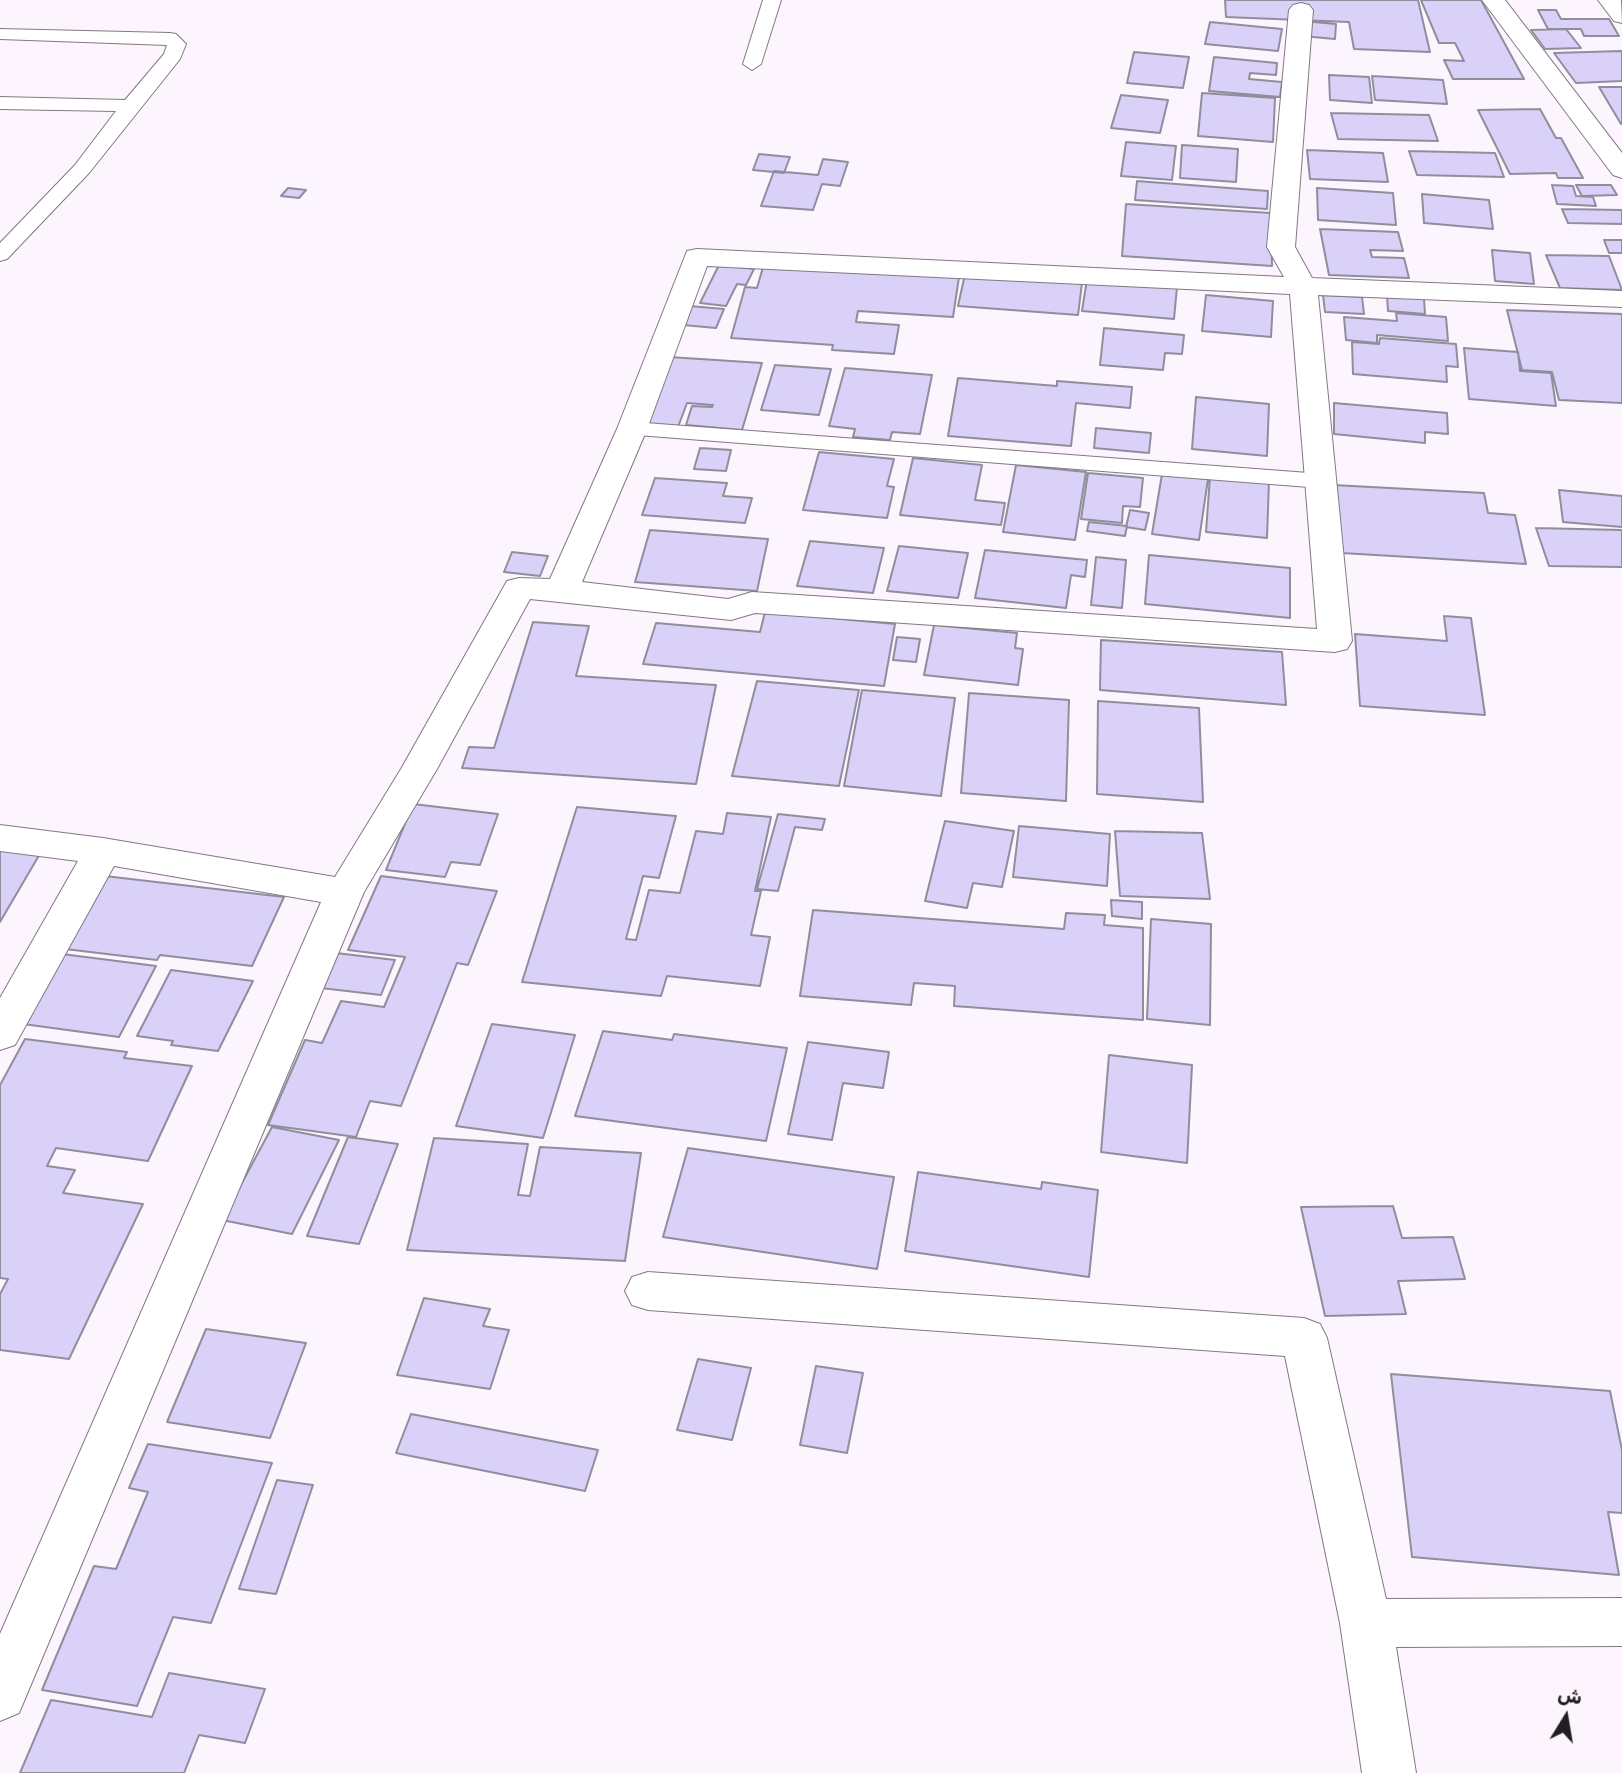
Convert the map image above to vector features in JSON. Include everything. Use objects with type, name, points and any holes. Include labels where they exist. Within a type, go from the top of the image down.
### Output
[{"type":"street","points":[[1493,0],[1622,170]]},
{"type":"street","points":[[1609,0],[1622,16]]},
{"type":"street","points":[[0,1695],[345,892],[419,769],[519,588],[562,590],[731,610],[751,602],[1335,641],[1303,286],[1281,247],[1301,10]]},
{"type":"street","points":[[562,590],[632,429],[697,257],[1622,299]]},
{"type":"street","points":[[0,838],[103,851],[345,892]]},
{"type":"street","points":[[0,1034],[103,851]]},
{"type":"street","points":[[648,1291],[1304,1338],[1366,1623],[1389,1773]]},
{"type":"street","points":[[1366,1623],[1622,1622]]},
{"type":"lane","points":[[752,64],[772,0]]},
{"type":"lane","points":[[0,34],[170,38],[177,44],[173,55],[82,169],[0,255]]},
{"type":"lane","points":[[0,103],[130,106]]},
{"type":"lane","points":[[632,429],[1322,481]]},
{"type":"building","points":[[1225,0],[1418,0],[1430,52],[1354,49],[1349,22],[1226,17]]},
{"type":"building","points":[[1421,0],[1481,0],[1524,79],[1453,79],[1444,60],[1464,61],[1455,43],[1439,43]]},
{"type":"building","points":[[1538,10],[1556,10],[1561,19],[1609,19],[1619,36],[1584,36],[1581,29],[1548,29]]},
{"type":"building","points":[[1302,21],[1336,24],[1335,39],[1302,36]]},
{"type":"building","points":[[1210,22],[1282,29],[1278,51],[1205,44]]},
{"type":"building","points":[[1566,29],[1581,48],[1545,49],[1531,30]]},
{"type":"building","points":[[1622,51],[1622,81],[1576,83],[1554,53]]},
{"type":"building","points":[[1134,52],[1189,57],[1183,88],[1127,83]]},
{"type":"building","points":[[1214,57],[1277,63],[1276,75],[1250,73],[1249,79],[1282,82],[1280,97],[1209,91]]},
{"type":"building","points":[[1329,75],[1369,77],[1372,103],[1330,100]]},
{"type":"building","points":[[1372,76],[1443,80],[1447,104],[1375,100]]},
{"type":"building","points":[[1599,87],[1622,87],[1622,124],[1621,124]]},
{"type":"building","points":[[1202,93],[1275,98],[1273,142],[1198,136]]},
{"type":"building","points":[[1121,95],[1168,100],[1160,133],[1111,128]]},
{"type":"building","points":[[1540,109],[1556,138],[1561,138],[1583,178],[1558,178],[1556,173],[1510,174],[1478,110]]},
{"type":"building","points":[[1331,113],[1429,115],[1438,141],[1338,139]]},
{"type":"building","points":[[1126,142],[1176,146],[1172,180],[1121,176]]},
{"type":"building","points":[[1182,145],[1238,149],[1236,182],[1180,178]]},
{"type":"building","points":[[1307,150],[1383,153],[1388,182],[1310,179]]},
{"type":"building","points":[[1409,151],[1495,153],[1504,177],[1417,175]]},
{"type":"building","points":[[759,154],[790,157],[784,173],[753,170]]},
{"type":"building","points":[[823,159],[848,162],[840,186],[822,184],[813,210],[761,206],[774,171],[818,175]]},
{"type":"building","points":[[1137,181],[1268,191],[1267,209],[1135,200]]},
{"type":"building","points":[[1552,185],[1573,186],[1576,196],[1593,197],[1596,206],[1557,204]]},
{"type":"building","points":[[1576,185],[1611,185],[1617,195],[1582,196]]},
{"type":"building","points":[[288,188],[306,190],[299,198],[281,196]]},
{"type":"building","points":[[1317,188],[1393,193],[1396,225],[1318,220]]},
{"type":"building","points":[[1422,194],[1489,200],[1493,229],[1424,223]]},
{"type":"building","points":[[1126,204],[1271,213],[1272,266],[1122,256]]},
{"type":"building","points":[[1562,209],[1622,210],[1622,224],[1568,223]]},
{"type":"building","points":[[1320,229],[1398,232],[1403,251],[1370,250],[1372,257],[1404,258],[1409,278],[1329,275]]},
{"type":"building","points":[[1604,240],[1622,240],[1622,253],[1609,253]]},
{"type":"building","points":[[1492,250],[1530,253],[1534,284],[1495,281]]},
{"type":"building","points":[[1546,255],[1609,256],[1622,290],[1560,288]]},
{"type":"building","points":[[719,265],[754,269],[746,285],[737,284],[726,306],[700,303]]},
{"type":"building","points":[[763,267],[959,277],[953,317],[858,311],[856,322],[899,325],[894,354],[832,350],[833,345],[731,338],[745,287],[757,288]]},
{"type":"building","points":[[965,274],[1082,283],[1078,315],[958,306]]},
{"type":"building","points":[[1087,279],[1177,287],[1174,319],[1082,311]]},
{"type":"building","points":[[1206,295],[1273,301],[1271,337],[1202,331]]},
{"type":"building","points":[[1323,295],[1362,297],[1364,314],[1325,312]]},
{"type":"building","points":[[1387,296],[1424,299],[1425,314],[1388,311]]},
{"type":"building","points":[[690,306],[724,309],[716,328],[683,325]]},
{"type":"building","points":[[1507,310],[1622,314],[1622,403],[1559,400],[1552,372],[1522,370]]},
{"type":"building","points":[[1396,313],[1446,317],[1448,341],[1377,335],[1377,343],[1346,340],[1344,317],[1397,321]]},
{"type":"building","points":[[1104,328],[1184,335],[1182,354],[1165,353],[1163,370],[1100,365]]},
{"type":"building","points":[[1380,338],[1456,344],[1458,367],[1446,366],[1447,382],[1353,374],[1352,342],[1379,344]]},
{"type":"building","points":[[1464,348],[1518,352],[1520,371],[1551,373],[1556,406],[1469,399]]},
{"type":"building","points":[[669,357],[762,363],[742,430],[686,425],[692,406],[713,405],[687,403],[678,427],[644,424]]},
{"type":"building","points":[[775,365],[831,369],[819,415],[761,410]]},
{"type":"building","points":[[845,368],[932,375],[920,434],[892,432],[890,440],[853,437],[855,429],[829,426]]},
{"type":"building","points":[[958,378],[1057,386],[1057,381],[1132,387],[1130,408],[1076,403],[1071,446],[948,436]]},
{"type":"building","points":[[1196,397],[1269,404],[1267,456],[1192,449]]},
{"type":"building","points":[[1334,403],[1447,413],[1448,434],[1425,432],[1425,443],[1334,434]]},
{"type":"building","points":[[1096,428],[1151,433],[1149,453],[1094,448]]},
{"type":"building","points":[[700,448],[731,450],[726,471],[694,469]]},
{"type":"building","points":[[819,452],[894,459],[887,486],[894,487],[887,518],[803,510]]},
{"type":"building","points":[[913,458],[982,465],[975,500],[1005,503],[1001,525],[900,515]]},
{"type":"building","points":[[1016,465],[1086,472],[1075,540],[1003,532]]},
{"type":"building","points":[[1088,473],[1143,478],[1140,507],[1123,506],[1122,523],[1081,519]]},
{"type":"building","points":[[1162,474],[1208,479],[1199,540],[1152,534]]},
{"type":"building","points":[[1210,476],[1269,481],[1267,538],[1206,532]]},
{"type":"building","points":[[655,478],[727,483],[723,496],[752,498],[745,523],[642,515]]},
{"type":"building","points":[[1333,485],[1484,493],[1488,513],[1515,515],[1526,564],[1342,553]]},
{"type":"building","points":[[1559,490],[1622,496],[1622,527],[1563,522]]},
{"type":"building","points":[[1130,510],[1149,513],[1145,530],[1126,527]]},
{"type":"building","points":[[1089,522],[1127,526],[1125,536],[1087,531]]},
{"type":"building","points":[[1536,528],[1622,530],[1622,567],[1549,566]]},
{"type":"building","points":[[650,530],[768,539],[757,591],[635,582]]},
{"type":"building","points":[[810,541],[884,548],[873,593],[797,586]]},
{"type":"building","points":[[899,546],[968,553],[958,598],[887,591]]},
{"type":"building","points":[[985,550],[1087,560],[1085,577],[1071,575],[1066,608],[975,598]]},
{"type":"building","points":[[512,552],[548,556],[540,576],[504,572]]},
{"type":"building","points":[[1149,555],[1290,568],[1290,618],[1145,604]]},
{"type":"building","points":[[1096,557],[1126,560],[1122,608],[1091,605]]},
{"type":"building","points":[[765,612],[895,624],[884,686],[643,664],[656,623],[760,632]]},
{"type":"building","points":[[1444,616],[1471,618],[1485,715],[1360,706],[1355,634],[1447,641]]},
{"type":"building","points":[[533,622],[589,626],[576,676],[716,685],[696,784],[462,768],[469,747],[494,748]]},
{"type":"building","points":[[934,625],[1017,633],[1015,648],[1023,649],[1018,685],[924,675]]},
{"type":"building","points":[[897,637],[920,639],[916,662],[893,660]]},
{"type":"building","points":[[1101,640],[1282,652],[1286,705],[1100,690]]},
{"type":"building","points":[[757,681],[859,690],[839,786],[732,776]]},
{"type":"building","points":[[862,690],[955,698],[941,796],[844,786]]},
{"type":"building","points":[[969,693],[1069,700],[1066,801],[961,793]]},
{"type":"building","points":[[1098,701],[1199,708],[1203,802],[1097,794]]},
{"type":"building","points":[[413,804],[498,814],[480,865],[451,862],[445,877],[386,870]]},
{"type":"building","points":[[577,807],[676,816],[659,878],[643,876],[626,939],[636,940],[649,890],[680,893],[696,831],[723,834],[727,813],[771,817],[755,891],[761,891],[751,935],[770,937],[760,986],[667,976],[661,996],[522,982]]},
{"type":"building","points":[[778,814],[825,819],[822,830],[795,827],[778,891],[757,889]]},
{"type":"building","points":[[945,821],[1014,831],[1002,887],[973,883],[967,908],[925,901]]},
{"type":"building","points":[[1019,826],[1110,834],[1107,886],[1013,877]]},
{"type":"building","points":[[1115,831],[1202,833],[1210,899],[1120,896]]},
{"type":"building","points":[[0,847],[41,852],[0,922]]},
{"type":"building","points":[[105,876],[284,897],[252,966],[160,955],[157,960],[65,949]]},
{"type":"building","points":[[381,876],[497,891],[468,965],[457,963],[401,1106],[370,1101],[356,1137],[268,1125],[305,1040],[322,1043],[341,1001],[384,1007],[405,957],[348,950]]},
{"type":"building","points":[[1111,900],[1142,902],[1142,919],[1112,916]]},
{"type":"building","points":[[813,910],[1064,929],[1066,913],[1105,915],[1104,925],[1143,928],[1143,1020],[954,1006],[955,986],[914,983],[911,1005],[800,996]]},
{"type":"building","points":[[1151,919],[1211,924],[1210,1025],[1147,1019]]},
{"type":"building","points":[[336,953],[395,960],[381,995],[321,988]]},
{"type":"building","points":[[62,954],[156,966],[119,1037],[23,1024]]},
{"type":"building","points":[[171,970],[253,981],[218,1051],[171,1045],[173,1041],[137,1036]]},
{"type":"building","points":[[492,1024],[575,1035],[543,1138],[456,1126]]},
{"type":"building","points":[[603,1031],[672,1040],[674,1034],[787,1048],[766,1141],[575,1116]]},
{"type":"building","points":[[25,1039],[127,1052],[124,1058],[192,1066],[148,1161],[56,1148],[47,1166],[75,1170],[63,1193],[143,1204],[69,1359],[0,1350],[0,1294],[8,1279],[0,1278],[0,1085]]},
{"type":"building","points":[[808,1042],[889,1052],[883,1088],[843,1083],[832,1140],[788,1134]]},
{"type":"building","points":[[1109,1055],[1192,1065],[1187,1163],[1101,1152]]},
{"type":"building","points":[[272,1127],[339,1140],[292,1234],[222,1220]]},
{"type":"building","points":[[348,1137],[398,1144],[359,1244],[307,1236]]},
{"type":"building","points":[[434,1138],[528,1144],[518,1195],[530,1196],[540,1147],[641,1153],[625,1261],[407,1250]]},
{"type":"building","points":[[688,1148],[894,1177],[877,1269],[663,1237]]},
{"type":"building","points":[[918,1172],[1041,1189],[1042,1182],[1098,1190],[1089,1277],[905,1251]]},
{"type":"building","points":[[1393,1206],[1402,1238],[1453,1237],[1465,1279],[1398,1281],[1406,1314],[1325,1316],[1301,1207]]},
{"type":"building","points":[[424,1298],[490,1309],[483,1326],[509,1330],[490,1389],[397,1375]]},
{"type":"building","points":[[206,1329],[306,1343],[270,1438],[167,1422]]},
{"type":"building","points":[[698,1359],[751,1368],[732,1440],[677,1430]]},
{"type":"building","points":[[816,1366],[863,1373],[847,1453],[800,1445]]},
{"type":"building","points":[[1391,1374],[1610,1391],[1622,1450],[1622,1513],[1608,1512],[1619,1575],[1412,1557]]},
{"type":"building","points":[[411,1414],[598,1450],[585,1491],[396,1453]]},
{"type":"building","points":[[148,1444],[272,1463],[211,1623],[173,1617],[137,1706],[42,1690],[94,1566],[116,1569],[148,1492],[129,1488]]},
{"type":"building","points":[[277,1480],[313,1485],[276,1594],[239,1589]]},
{"type":"building","points":[[169,1673],[265,1689],[245,1743],[199,1735],[184,1773],[20,1773],[51,1700],[152,1717]]}]
